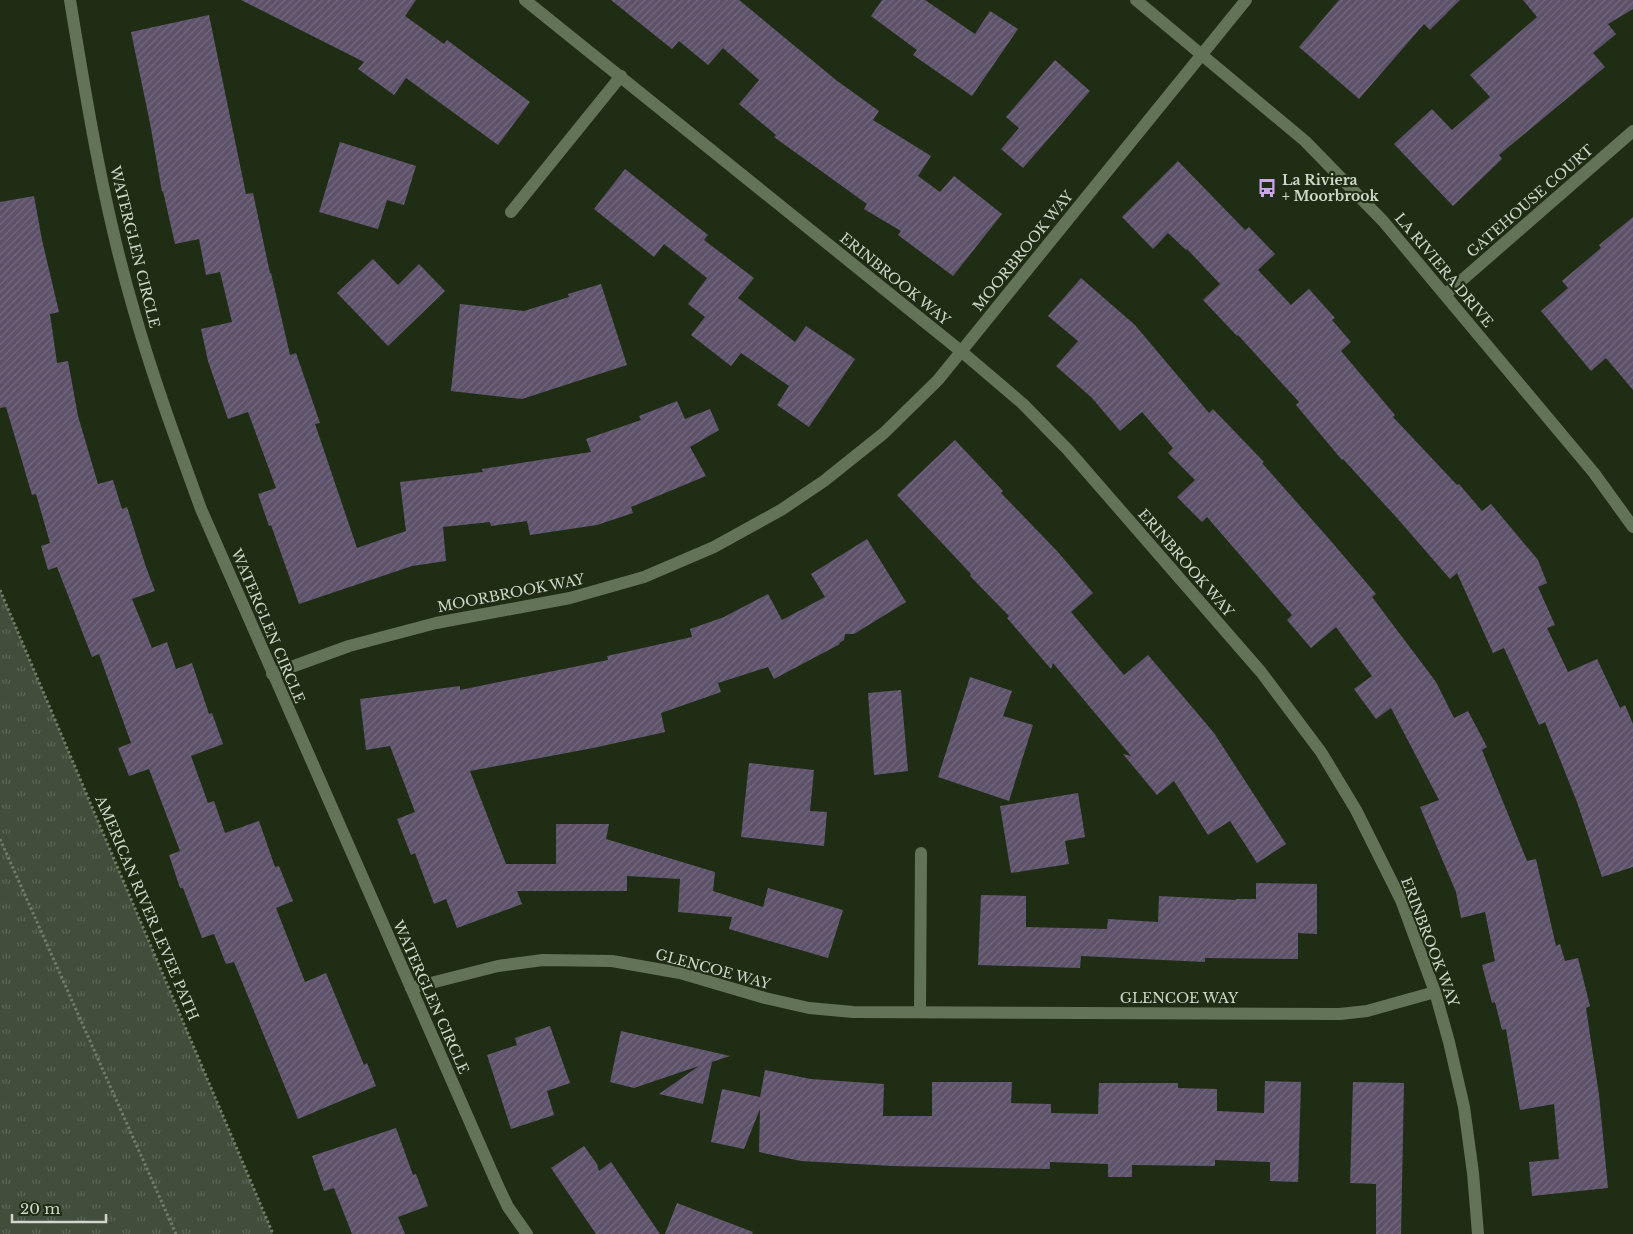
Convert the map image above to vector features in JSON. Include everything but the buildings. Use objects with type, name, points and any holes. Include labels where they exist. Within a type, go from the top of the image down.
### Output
[{"type":"street","name":"WATERGLEN CIRCLE","points":[[70,0],[108,209],[136,319],[165,411],[201,509],[498,1186],[508,1207],[527,1234]]},
{"type":"street","name":"ERINBROOK WAY","points":[[526,0],[962,352],[1023,404],[1068,450],[1261,672],[1321,752],[1356,810],[1401,900],[1435,992],[1464,1107],[1473,1173],[1478,1234]]},
{"type":"street","name":"LA RIVIERA DRIVE","points":[[1136,0],[1305,141],[1383,221],[1594,473],[1633,528]]},
{"type":"street","name":"MOORBROOK WAY","points":[[272,674],[349,646],[436,623],[570,598],[644,576],[714,547],[782,510],[824,481],[884,433],[938,380],[1246,0]]},
{"type":"street","points":[[511,212],[621,76]]},
{"type":"street","name":"GATEHOUSE COURT","points":[[1446,294],[1633,131]]},
{"type":"street","points":[[920,1012],[921,853]]},
{"type":"street","name":"GLENCOE WAY","points":[[410,988],[498,966],[543,960],[612,961],[680,973],[765,998],[808,1008],[853,1012],[1340,1014],[1367,1011],[1435,992]]},
{"type":"path","name":"AMERICAN RIVER LEVEE PATH","points":[[0,590],[273,1234]]},
{"type":"path","points":[[0,839],[176,1234]]},
{"type":"green space","points":[[0,590],[273,1234],[0,1234]]},
{"type":"place","name":"La Riviera + Moorbrook","points":[[1267,188]]}]
